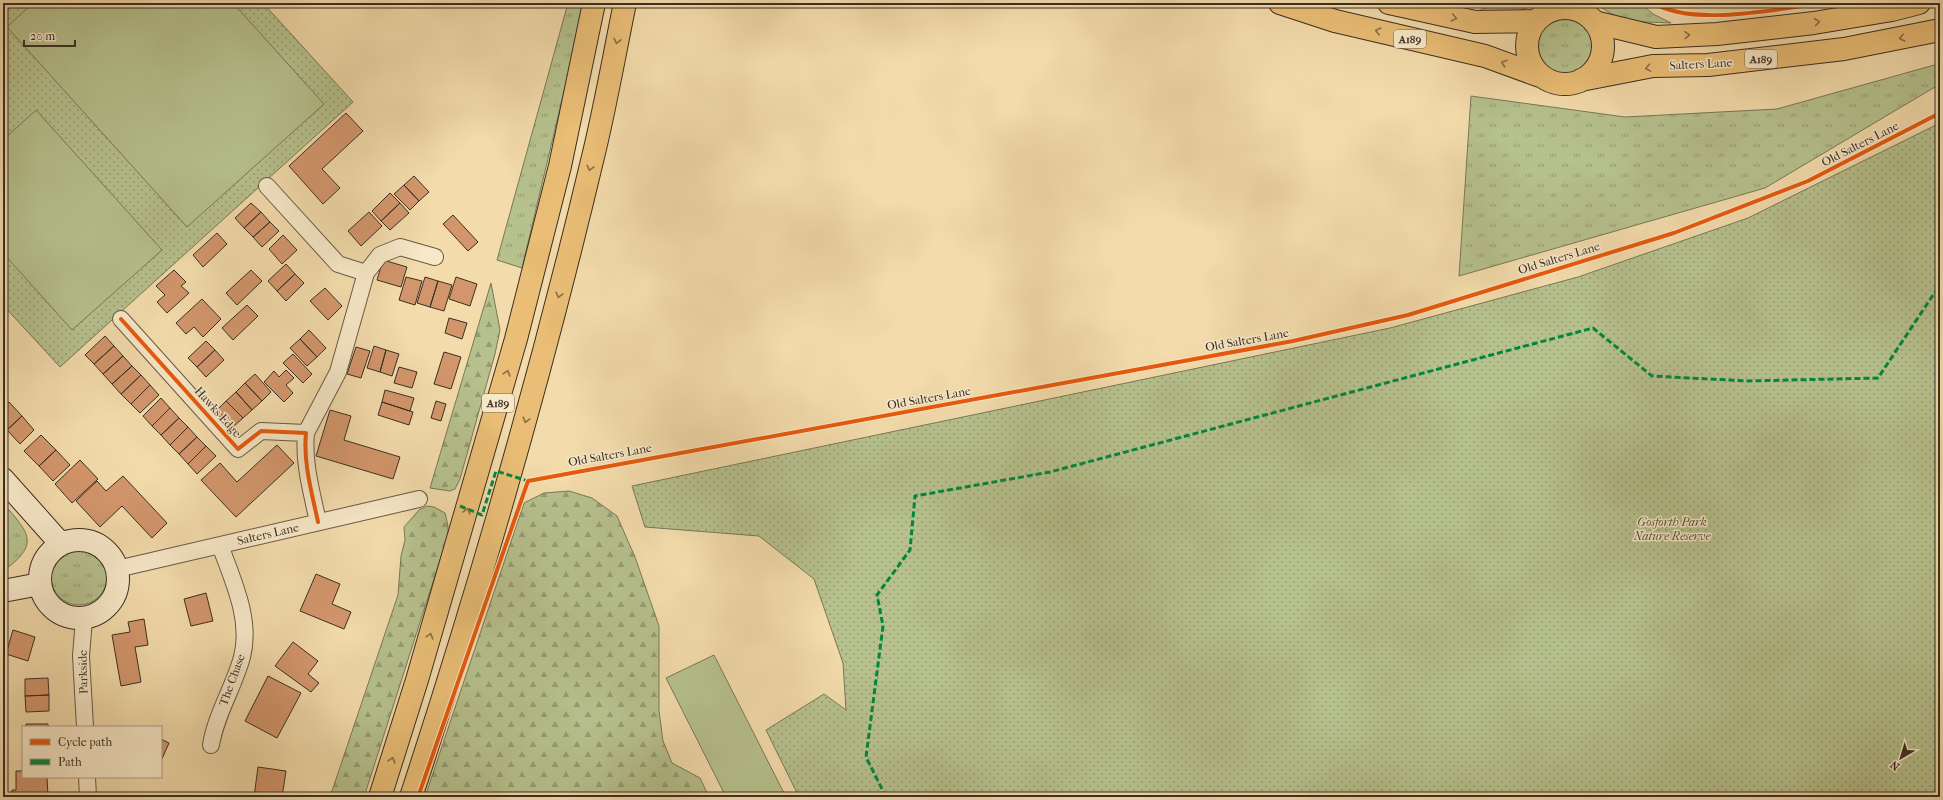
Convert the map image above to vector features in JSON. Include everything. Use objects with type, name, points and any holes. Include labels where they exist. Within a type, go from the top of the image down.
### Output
[{"type":"main road","name":"A189","points":[[380,797],[417,680],[516,339],[560,166],[594,3]]},
{"type":"main road","name":"A189","points":[[411,797],[446,692],[526,418],[593,159],[625,3]]},
{"type":"main road","name":"A189","points":[[1280,3],[1335,21],[1485,56],[1556,83],[1571,84],[1582,80]]},
{"type":"main road","points":[[1389,3],[1475,22],[1544,12],[1565,7],[1588,13],[1656,37],[1717,34],[1814,23],[1892,10],[1919,3]]},
{"type":"main road","points":[[1540,76],[1531,64],[1526,52],[1528,35],[1544,12]]},
{"type":"main road","points":[[1582,80],[1592,72],[1599,63],[1602,52],[1603,40],[1588,13]]},
{"type":"main road","name":"Salters Lane","points":[[1582,80],[1653,66],[1708,65],[1844,50],[1940,30]]},
{"type":"main road","points":[[3,479],[61,544]]},
{"type":"main road","points":[[74,540],[92,542],[104,548],[112,559],[117,569],[118,582],[112,600],[103,610],[84,618],[71,617],[55,610],[46,600],[40,584],[40,570],[46,558],[61,544],[74,540]]},
{"type":"main road","points":[[3,591],[40,584]]},
{"type":"street","points":[[267,186],[338,264],[366,273]]},
{"type":"street","points":[[318,522],[307,466],[305,445],[306,433],[338,372],[366,273],[380,255],[400,247],[436,256]]},
{"type":"street","name":"Hawks Edge","points":[[121,319],[238,449],[261,431],[306,433]]},
{"type":"street","name":"Salters Lane","points":[[117,569],[419,499]]},
{"type":"street","name":"The Chase","points":[[211,745],[214,727],[242,656],[244,642],[242,609],[220,545]]},
{"type":"street","name":"Parkside","points":[[84,618],[81,656],[84,726]]},
{"type":"street","points":[[87,778],[88,797]]},
{"type":"green space","points":[[3,3],[263,3],[353,102],[60,367],[3,305]]},
{"type":"green space","points":[[33,3],[233,3],[324,104],[187,227],[7,27]]},
{"type":"green space","points":[[568,3],[585,3],[522,268],[497,260]]},
{"type":"green space","points":[[1498,3],[1537,3],[1530,7],[1516,11],[1478,11]]},
{"type":"green space","points":[[1596,3],[1640,3],[1653,14],[1671,23],[1640,22],[1623,18],[1605,10]]},
{"type":"green space","points":[[1560,19],[1570,19],[1580,23],[1588,31],[1592,41],[1592,51],[1588,61],[1580,69],[1570,73],[1560,73],[1550,69],[1542,61],[1538,51],[1538,41],[1542,31],[1550,23]]},
{"type":"green space","points":[[1938,64],[1940,71],[1940,84],[1765,188],[1459,276],[1471,96],[1625,117],[1777,109]]},
{"type":"green space","points":[[36,110],[162,250],[72,330],[3,253],[3,140]]},
{"type":"green space","name":"Gosforth Park Nature Reserve","points":[[1940,123],[1940,797],[799,797],[766,730],[824,694],[846,710],[843,663],[814,579],[759,536],[645,527],[632,486],[1390,328],[1578,277],[1748,218]]},
{"type":"green space","points":[[491,283],[500,330],[495,354],[460,479],[455,489],[450,491],[430,488]]},
{"type":"green space","points":[[569,491],[592,498],[617,516],[635,557],[659,626],[659,711],[663,741],[672,763],[700,778],[709,797],[425,797],[524,503],[544,493]]},
{"type":"green space","points":[[3,503],[19,522],[27,538],[27,546],[15,562],[3,571]]},
{"type":"green space","points":[[427,506],[434,507],[445,513],[448,526],[448,535],[364,797],[330,797],[398,595],[401,556],[405,540],[404,527],[419,510]]},
{"type":"green space","points":[[74,549],[84,549],[99,557],[105,566],[107,577],[105,588],[99,597],[84,605],[74,605],[63,600],[56,593],[51,582],[51,572],[56,561],[63,554]]},
{"type":"green space","points":[[714,655],[786,797],[726,797],[666,678]]},
{"type":"building","points":[[346,113],[363,131],[322,169],[340,188],[323,204],[289,166]]},
{"type":"building","points":[[414,176],[429,192],[419,201],[404,185]]},
{"type":"building","points":[[404,185],[419,201],[410,210],[394,194]]},
{"type":"building","points":[[390,193],[400,203],[381,221],[372,211]]},
{"type":"building","points":[[251,203],[261,212],[244,228],[235,218]]},
{"type":"building","points":[[400,203],[409,213],[390,230],[381,221]]},
{"type":"building","points":[[261,212],[270,222],[253,237],[244,228]]},
{"type":"building","points":[[369,212],[382,226],[361,246],[348,231]]},
{"type":"building","points":[[453,215],[478,242],[468,251],[443,224]]},
{"type":"building","points":[[270,222],[279,231],[262,247],[253,237]]},
{"type":"building","points":[[217,233],[227,244],[203,267],[193,255]]},
{"type":"building","points":[[283,235],[297,250],[282,264],[269,249]]},
{"type":"building","points":[[383,260],[407,267],[401,287],[377,280]]},
{"type":"building","points":[[286,264],[295,274],[277,291],[268,281]]},
{"type":"building","points":[[174,270],[186,282],[181,286],[189,293],[167,313],[157,302],[165,295],[156,286]]},
{"type":"building","points":[[251,270],[262,281],[237,305],[226,293]]},
{"type":"building","points":[[295,274],[304,283],[286,301],[277,291]]},
{"type":"building","points":[[406,277],[422,281],[415,305],[399,300]]},
{"type":"building","points":[[425,277],[438,281],[430,307],[417,303]]},
{"type":"building","points":[[456,277],[477,284],[470,306],[449,299]]},
{"type":"building","points":[[438,281],[452,285],[444,311],[430,307]]},
{"type":"building","points":[[325,288],[342,306],[328,320],[310,301]]},
{"type":"building","points":[[202,299],[221,319],[203,337],[194,327],[186,334],[176,323]]},
{"type":"building","points":[[247,305],[258,316],[233,340],[222,328]]},
{"type":"building","points":[[449,318],[467,323],[462,339],[445,333]]},
{"type":"building","points":[[309,330],[326,348],[317,357],[300,339]]},
{"type":"building","points":[[105,336],[114,346],[94,364],[85,355]]},
{"type":"building","points":[[300,339],[317,357],[307,366],[290,348]]},
{"type":"building","points":[[206,341],[215,350],[197,367],[188,358]]},
{"type":"building","points":[[114,346],[123,356],[103,374],[94,364]]},
{"type":"building","points":[[374,346],[386,350],[380,372],[367,368]]},
{"type":"building","points":[[356,347],[370,351],[361,378],[347,374]]},
{"type":"building","points":[[215,350],[224,360],[206,377],[197,367]]},
{"type":"building","points":[[386,350],[399,354],[392,376],[380,372]]},
{"type":"building","points":[[444,352],[461,357],[451,389],[434,384]]},
{"type":"building","points":[[293,354],[312,374],[303,383],[283,363]]},
{"type":"building","points":[[123,356],[132,366],[112,384],[103,374]]},
{"type":"building","points":[[132,366],[141,375],[121,394],[112,384]]},
{"type":"building","points":[[399,367],[417,372],[412,388],[394,383]]},
{"type":"building","points":[[286,370],[294,378],[286,385],[293,393],[284,402],[264,382],[274,371],[279,377]]},
{"type":"building","points":[[255,374],[271,392],[262,401],[245,383]]},
{"type":"building","points":[[141,375],[150,385],[131,404],[121,394]]},
{"type":"building","points":[[245,383],[262,401],[252,410],[236,392]]},
{"type":"building","points":[[150,385],[159,395],[140,413],[131,404]]},
{"type":"building","points":[[385,390],[414,398],[410,411],[382,402]]},
{"type":"building","points":[[236,392],[252,410],[243,418],[226,401]]},
{"type":"building","points":[[161,398],[170,408],[152,426],[143,416]]},
{"type":"building","points":[[226,401],[243,418],[233,427],[217,410]]},
{"type":"building","points":[[436,401],[446,404],[441,421],[431,418]]},
{"type":"building","points":[[9,402],[22,416],[7,430],[3,426],[3,408]]},
{"type":"building","points":[[382,402],[413,412],[409,425],[378,415]]},
{"type":"building","points":[[170,408],[179,418],[161,435],[152,426]]},
{"type":"building","points":[[330,410],[351,416],[344,440],[400,457],[393,479],[316,456]]},
{"type":"building","points":[[22,416],[34,430],[20,444],[7,430]]},
{"type":"building","points":[[179,418],[188,427],[170,445],[161,435]]},
{"type":"building","points":[[188,427],[197,437],[179,454],[170,445]]},
{"type":"building","points":[[41,435],[56,450],[39,466],[24,451]]},
{"type":"building","points":[[197,437],[206,446],[188,464],[179,454]]},
{"type":"building","points":[[277,445],[294,463],[236,517],[201,480],[220,463],[237,482]]},
{"type":"building","points":[[206,446],[216,456],[197,474],[188,464]]},
{"type":"building","points":[[56,450],[70,465],[53,481],[39,466]]},
{"type":"building","points":[[80,460],[98,479],[72,503],[55,484]]},
{"type":"building","points":[[123,476],[167,523],[152,538],[122,506],[100,527],[76,501],[97,481],[106,491]]},
{"type":"building","points":[[316,574],[340,584],[332,604],[351,612],[344,629],[300,611]]},
{"type":"building","points":[[206,593],[213,621],[191,626],[184,599]]},
{"type":"building","points":[[144,619],[148,645],[135,647],[141,682],[121,686],[112,635],[130,632],[128,622]]},
{"type":"building","points":[[13,630],[35,637],[28,661],[6,654]]},
{"type":"building","points":[[293,642],[318,661],[308,674],[319,683],[311,692],[275,666]]},
{"type":"building","points":[[268,676],[301,693],[277,738],[245,721]]},
{"type":"building","points":[[48,678],[49,695],[25,696],[25,679]]},
{"type":"building","points":[[49,695],[49,711],[26,712],[25,696]]},
{"type":"building","points":[[26,724],[48,724],[48,726],[26,726]]},
{"type":"building","points":[[162,740],[169,743],[162,759]]},
{"type":"building","points":[[258,767],[286,771],[282,797],[254,797]]},
{"type":"building","points":[[16,771],[22,771],[22,778],[47,778],[48,797],[12,797],[12,790],[16,790]]},
{"type":"marked path","points":[[886,797],[866,757],[883,626],[877,595],[910,550],[915,496],[1050,472],[1593,328],[1652,376],[1747,381],[1878,378],[1937,289],[1940,291]]},
{"type":"marked path","points":[[460,506],[482,515],[496,471],[528,481]]},
{"type":"cycle path","points":[[1654,3],[1670,10],[1690,14],[1712,15],[1760,12],[1822,3]]},
{"type":"cycle path","name":"Old Salters Lane","points":[[418,797],[528,481],[1293,341],[1408,315],[1674,233],[1808,181],[1940,113]]},
{"type":"cycle path","points":[[121,319],[238,449],[261,431],[306,433],[305,444],[307,467],[318,522]]}]
